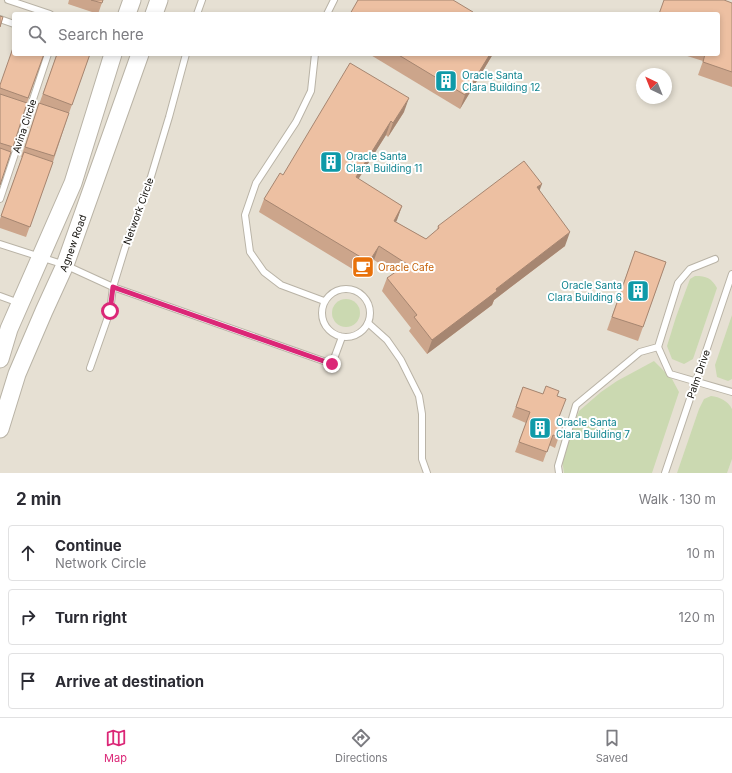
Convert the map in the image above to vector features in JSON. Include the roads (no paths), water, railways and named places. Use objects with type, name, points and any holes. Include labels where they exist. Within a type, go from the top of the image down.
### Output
[{"type":"main road","points":[[128,12],[132,0]]},
{"type":"main road","points":[[155,12],[159,0]]},
{"type":"main road","points":[[0,359],[3,339],[73,183],[112,56]]},
{"type":"main road","name":"Agnew Road","points":[[0,429],[17,374],[65,265],[139,56]]},
{"type":"lane","points":[[8,0],[44,12]]},
{"type":"lane","points":[[198,12],[202,0]]},
{"type":"lane","points":[[328,12],[334,0]]},
{"type":"lane","points":[[0,19],[12,23]]},
{"type":"lane","name":"Avina Circle","points":[[0,199],[47,56]]},
{"type":"lane","name":"Network Circle","points":[[90,368],[110,311],[113,287],[159,149],[185,56]]},
{"type":"lane","points":[[314,56],[311,91],[296,122],[256,183],[245,215],[250,252],[264,272],[281,285],[324,301]]},
{"type":"lane","points":[[0,244],[65,265],[113,287],[332,364],[342,337]]},
{"type":"lane","points":[[715,259],[690,269],[678,283],[658,347],[670,374],[732,393]]},
{"type":"lane","name":"Palm Drive","points":[[665,473],[732,274]]},
{"type":"lane","points":[[342,288],[350,288],[357,291],[368,301],[370,316],[368,323],[363,330],[350,337],[342,337],[335,334],[324,324],[322,308],[324,301],[329,295],[342,288]]},
{"type":"lane","points":[[0,296],[20,304]]},
{"type":"lane","points":[[368,323],[387,340],[401,360],[419,396],[422,414],[422,459],[427,473]]},
{"type":"lane","points":[[559,473],[558,466],[576,405],[640,352],[658,347]]},
{"type":"place","name":"Oracle Santa Clara Building 12","points":[[446,81]]},
{"type":"place","name":"Oracle Santa Clara Building 11","points":[[331,162]]},
{"type":"place","name":"Oracle Cafe","points":[[363,267]]},
{"type":"place","name":"Oracle Santa Clara Building 6","points":[[638,291]]},
{"type":"place","name":"Oracle Santa Clara Building 7","points":[[540,428]]}]
